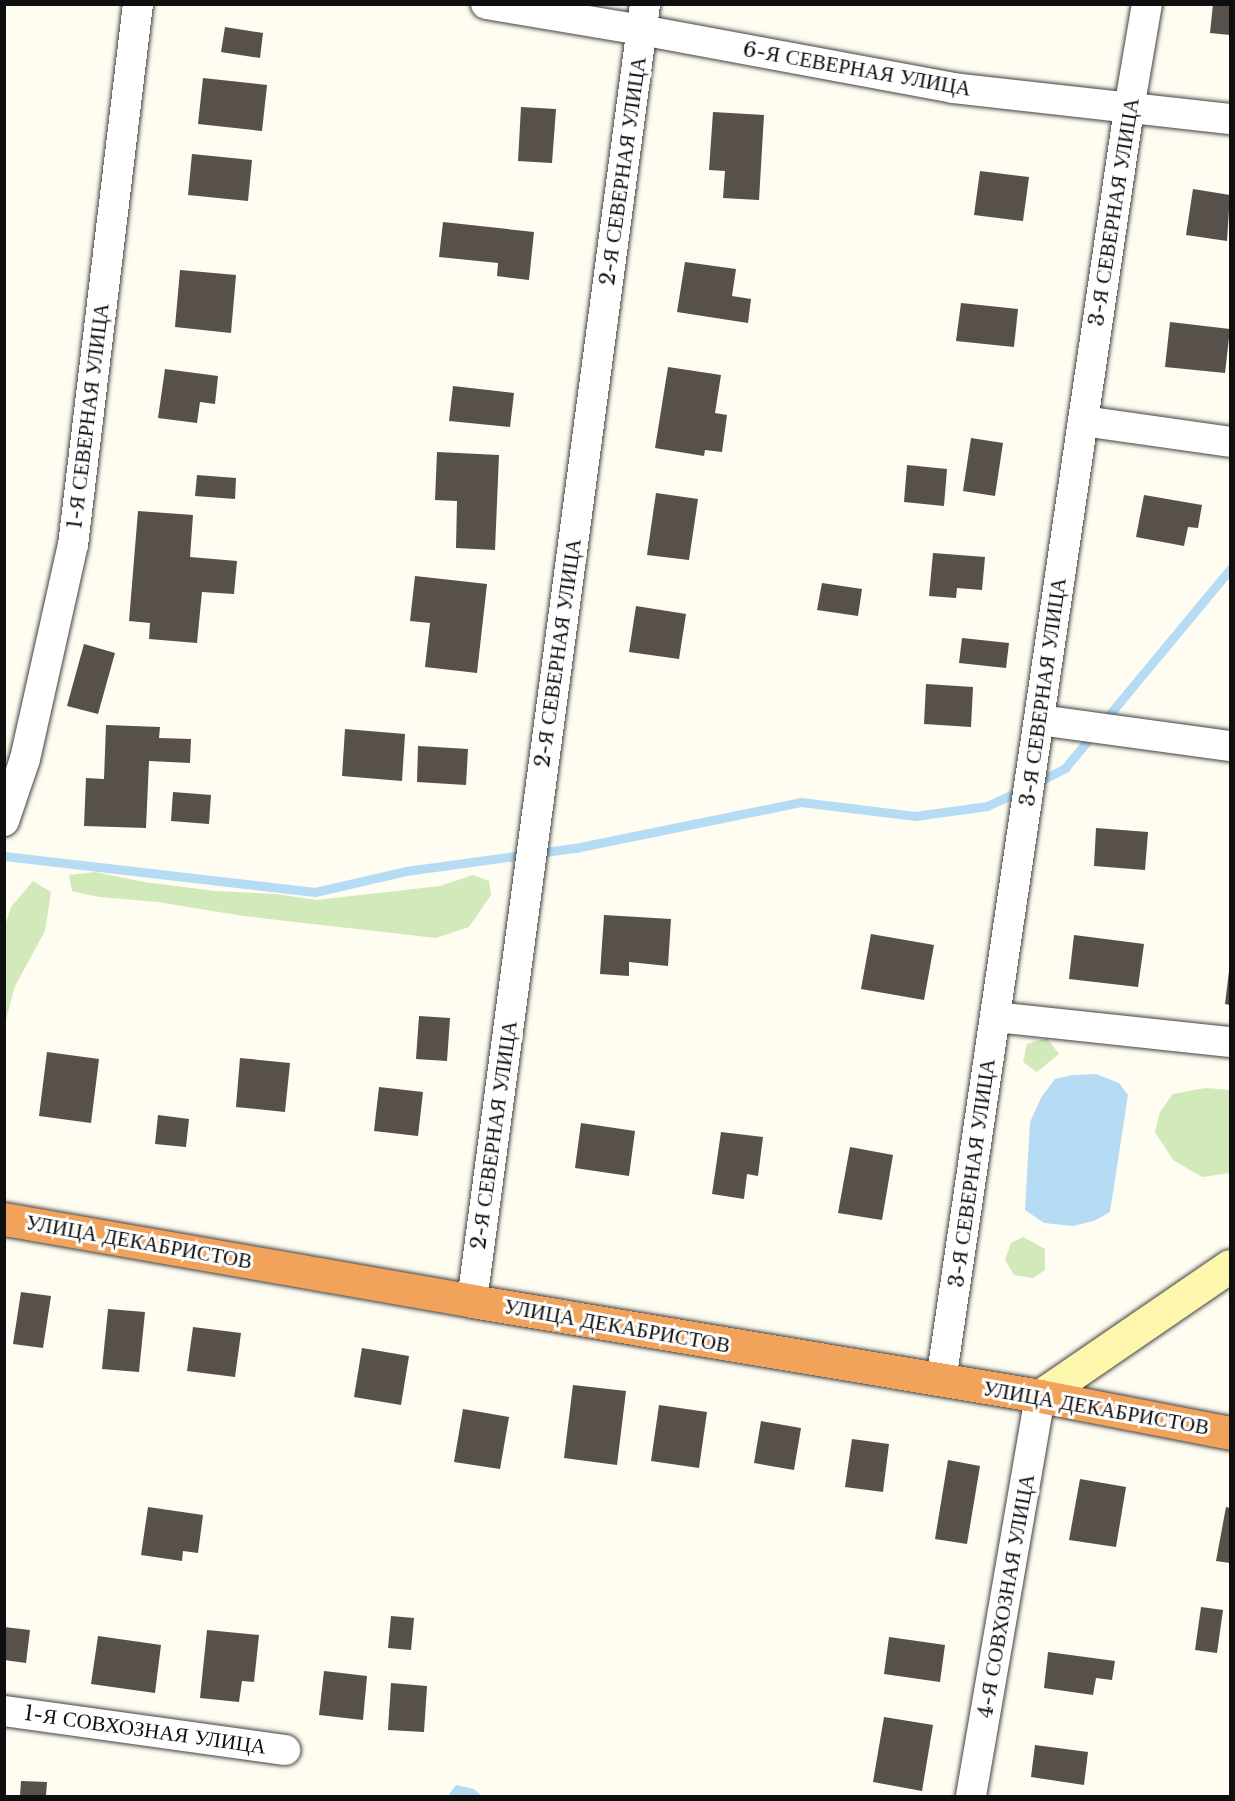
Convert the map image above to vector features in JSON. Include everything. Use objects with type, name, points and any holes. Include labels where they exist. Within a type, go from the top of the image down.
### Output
[{"type":"highway","name":"УЛИЦА ДЕКАБРИСТОВ","points":[[4,1219],[472,1301],[1040,1396],[1230,1433]]},
{"type":"street","name":"1-Я СЕВЕРНАЯ УЛИЦА","points":[[4,821],[25,759],[73,545],[138,4]]},
{"type":"street","name":"6-Я СЕВЕРНАЯ УЛИЦА","points":[[486,4],[643,17],[953,88],[1230,119]]},
{"type":"street","name":"3-Я СЕВЕРНАЯ УЛИЦА","points":[[941,1381],[1128,108],[1147,4]]},
{"type":"street","name":"2-Я СЕВЕРНАЯ УЛИЦА","points":[[472,1301],[643,17]]},
{"type":"street","points":[[1083,421],[1230,442]]},
{"type":"street","points":[[1039,720],[1230,746]]},
{"type":"street","points":[[995,1017],[1230,1042]]},
{"type":"street","points":[[1040,1396],[1230,1266]]},
{"type":"street","name":"4-Я СОВХОЗНАЯ УЛИЦА","points":[[971,1797],[1040,1396]]},
{"type":"street","name":"1-Я СОВХОЗНАЯ УЛИЦА","points":[[4,1710],[285,1750]]},
{"type":"green space","points":[[95,872],[144,882],[215,891],[276,894],[316,900],[440,886],[473,875],[489,881],[491,895],[469,927],[436,938],[243,916],[158,902],[99,897],[72,891],[69,875]]},
{"type":"green space","points":[[33,881],[51,892],[45,931],[15,986],[5,1023],[5,926],[11,907]]},
{"type":"green space","points":[[1047,1038],[1059,1054],[1037,1072],[1023,1062],[1027,1044]]},
{"type":"green space","points":[[1205,1088],[1230,1090],[1230,1173],[1202,1177],[1173,1160],[1155,1132],[1160,1112],[1173,1094]]},
{"type":"green space","points":[[1023,1237],[1045,1249],[1045,1270],[1033,1278],[1014,1275],[1005,1260],[1011,1243]]},
{"type":"water","points":[[1096,1074],[1119,1083],[1128,1095],[1110,1212],[1094,1221],[1073,1226],[1044,1223],[1025,1210],[1030,1122],[1042,1096],[1055,1079]]},
{"type":"water","points":[[456,1785],[474,1789],[482,1796],[448,1796]]},
{"type":"building","points":[[1213,4],[1230,4],[1230,35],[1210,33]]},
{"type":"building","points":[[225,27],[263,33],[260,58],[221,52]]},
{"type":"building","points":[[203,78],[267,85],[262,131],[198,124]]},
{"type":"building","points":[[521,107],[556,109],[552,163],[518,161]]},
{"type":"building","points":[[713,112],[764,115],[759,200],[723,198],[725,171],[709,170]]},
{"type":"building","points":[[192,154],[252,160],[248,201],[188,195]]},
{"type":"building","points":[[980,171],[1029,177],[1023,221],[974,215]]},
{"type":"building","points":[[1193,189],[1230,195],[1227,241],[1186,235]]},
{"type":"building","points":[[443,222],[534,232],[529,280],[497,276],[498,263],[439,257]]},
{"type":"building","points":[[685,262],[736,269],[732,296],[751,299],[748,323],[677,312]]},
{"type":"building","points":[[180,270],[236,275],[231,333],[175,327]]},
{"type":"building","points":[[961,303],[1018,309],[1014,347],[956,341]]},
{"type":"building","points":[[1170,322],[1230,329],[1225,373],[1165,367]]},
{"type":"building","points":[[668,367],[721,375],[715,413],[727,415],[722,452],[705,450],[704,456],[655,448]]},
{"type":"building","points":[[165,369],[218,376],[215,404],[200,402],[197,423],[158,418]]},
{"type":"building","points":[[453,386],[514,393],[510,427],[449,421]]},
{"type":"building","points":[[971,438],[1003,443],[995,496],[963,491]]},
{"type":"building","points":[[437,452],[499,455],[495,550],[456,548],[457,501],[435,500]]},
{"type":"building","points":[[907,465],[947,469],[944,506],[904,502]]},
{"type":"building","points":[[197,475],[236,478],[235,499],[195,496]]},
{"type":"building","points":[[656,493],[698,499],[689,560],[647,555]]},
{"type":"building","points":[[1144,495],[1202,505],[1198,528],[1188,527],[1184,546],[1136,537]]},
{"type":"building","points":[[138,511],[193,515],[190,557],[237,561],[234,594],[202,592],[197,643],[149,639],[150,623],[129,621]]},
{"type":"building","points":[[933,553],[985,557],[982,590],[957,588],[956,598],[929,596]]},
{"type":"building","points":[[415,576],[487,584],[477,673],[425,667],[430,623],[410,621]]},
{"type":"building","points":[[822,583],[862,589],[858,616],[817,610]]},
{"type":"building","points":[[636,606],[686,614],[679,659],[629,652]]},
{"type":"building","points":[[962,638],[1009,643],[1006,668],[959,663]]},
{"type":"building","points":[[84,644],[115,653],[98,714],[67,706]]},
{"type":"building","points":[[926,684],[973,687],[971,727],[924,724]]},
{"type":"building","points":[[106,725],[160,727],[159,738],[191,739],[190,763],[149,761],[146,828],[84,826],[86,778],[104,779]]},
{"type":"building","points":[[345,729],[405,734],[402,781],[342,776]]},
{"type":"building","points":[[418,746],[468,749],[466,785],[417,782]]},
{"type":"building","points":[[173,792],[211,795],[209,824],[171,821]]},
{"type":"building","points":[[1096,828],[1148,832],[1145,870],[1094,866]]},
{"type":"building","points":[[604,915],[671,919],[668,966],[629,962],[629,976],[600,974]]},
{"type":"building","points":[[871,934],[934,945],[924,1000],[861,989]]},
{"type":"building","points":[[1074,935],[1144,944],[1138,987],[1069,979]]},
{"type":"building","points":[[1230,971],[1230,1005],[1225,1004]]},
{"type":"building","points":[[419,1016],[450,1018],[447,1061],[416,1059]]},
{"type":"building","points":[[47,1052],[99,1059],[91,1123],[39,1116]]},
{"type":"building","points":[[240,1058],[290,1063],[285,1112],[236,1107]]},
{"type":"building","points":[[379,1087],[423,1092],[418,1136],[374,1131]]},
{"type":"building","points":[[158,1115],[189,1119],[186,1147],[155,1144]]},
{"type":"building","points":[[581,1123],[635,1131],[629,1176],[575,1168]]},
{"type":"building","points":[[721,1132],[763,1137],[758,1176],[747,1174],[744,1199],[712,1194]]},
{"type":"building","points":[[850,1147],[893,1155],[882,1220],[838,1213]]},
{"type":"building","points":[[21,1292],[51,1296],[43,1348],[13,1344]]},
{"type":"building","points":[[108,1309],[145,1312],[139,1372],[102,1369]]},
{"type":"building","points":[[193,1327],[241,1333],[235,1377],[187,1371]]},
{"type":"building","points":[[362,1348],[409,1356],[401,1405],[354,1397]]},
{"type":"building","points":[[573,1385],[626,1391],[617,1465],[564,1458]]},
{"type":"building","points":[[659,1405],[707,1412],[699,1468],[651,1461]]},
{"type":"building","points":[[463,1409],[509,1417],[500,1469],[454,1462]]},
{"type":"building","points":[[761,1421],[801,1428],[794,1470],[754,1463]]},
{"type":"building","points":[[852,1439],[889,1444],[883,1492],[845,1487]]},
{"type":"building","points":[[948,1460],[980,1466],[967,1544],[935,1539]]},
{"type":"building","points":[[1080,1479],[1126,1487],[1116,1547],[1069,1540]]},
{"type":"building","points":[[148,1507],[203,1515],[198,1553],[183,1551],[182,1561],[141,1555]]},
{"type":"building","points":[[1226,1507],[1230,1508],[1230,1563],[1216,1561]]},
{"type":"building","points":[[1201,1607],[1223,1610],[1217,1653],[1195,1650]]},
{"type":"building","points":[[391,1616],[414,1618],[411,1650],[388,1648]]},
{"type":"building","points":[[4,1627],[30,1630],[26,1663],[4,1660]]},
{"type":"building","points":[[207,1630],[259,1635],[254,1682],[242,1681],[239,1702],[200,1698]]},
{"type":"building","points":[[98,1636],[161,1645],[155,1693],[91,1684]]},
{"type":"building","points":[[889,1637],[945,1645],[940,1682],[884,1674]]},
{"type":"building","points":[[1048,1652],[1115,1661],[1112,1680],[1096,1678],[1093,1695],[1044,1688]]},
{"type":"building","points":[[324,1671],[367,1676],[363,1720],[319,1715]]},
{"type":"building","points":[[391,1683],[427,1686],[424,1732],[388,1730]]},
{"type":"building","points":[[884,1717],[933,1725],[922,1791],[873,1782]]},
{"type":"building","points":[[1035,1745],[1088,1752],[1084,1785],[1031,1777]]},
{"type":"building","points":[[21,1781],[47,1782],[46,1796],[20,1796]]},
{"type":"waterway","points":[[1036,783],[1065,768],[1230,569]]},
{"type":"waterway","points":[[4,856],[315,892],[406,871],[575,848],[801,802],[915,816],[987,806],[1024,789]]}]
